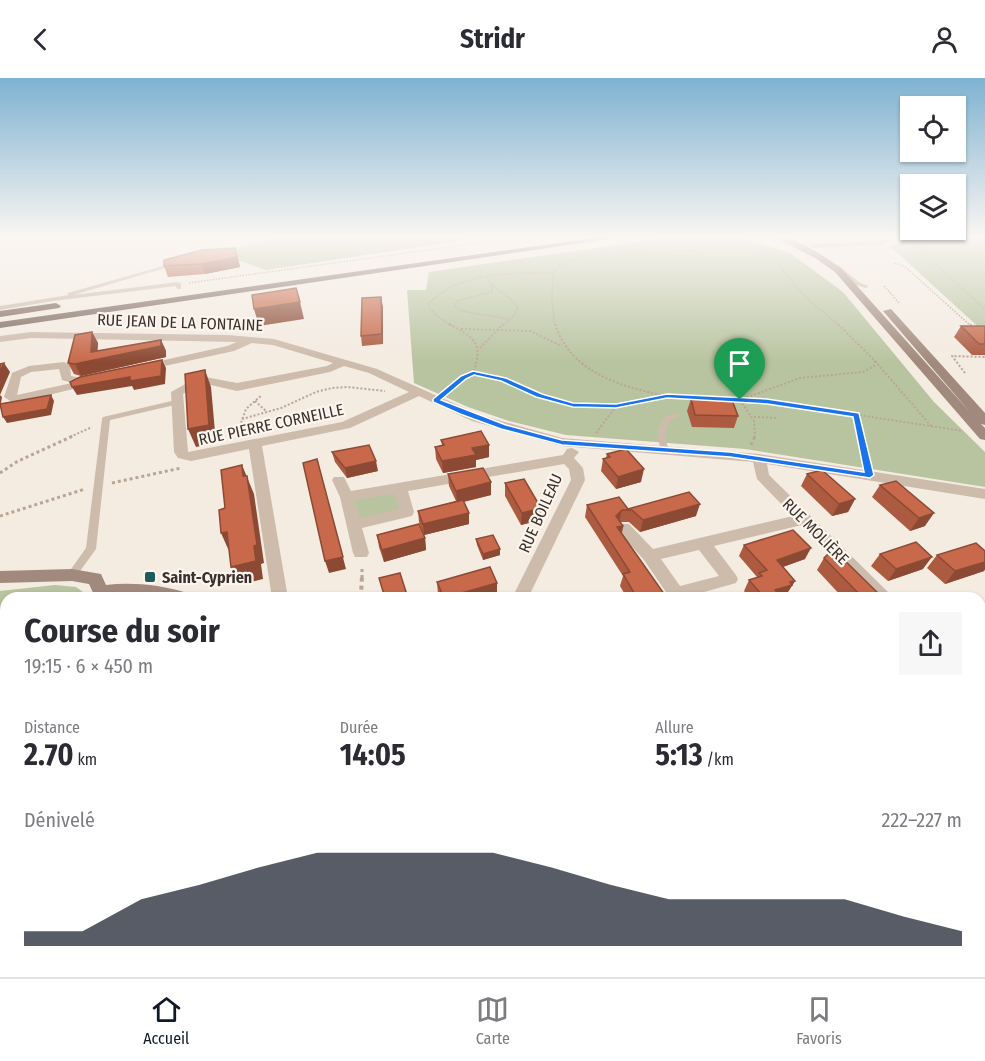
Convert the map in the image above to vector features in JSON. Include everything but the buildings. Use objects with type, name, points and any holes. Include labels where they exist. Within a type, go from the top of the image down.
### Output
[{"type":"main road","points":[[0,325],[331,278]]},
{"type":"main road","points":[[0,314],[179,286],[191,287]]},
{"type":"street","points":[[845,278],[985,436]]},
{"type":"street","points":[[858,278],[985,421]]},
{"type":"street","name":"RUE JEAN DE LA FONTAINE","points":[[0,339],[31,334],[253,339],[274,342],[344,362],[400,384],[463,413],[504,427],[583,445],[752,457],[985,494]]},
{"type":"street","points":[[132,370],[230,349],[253,339]]},
{"type":"street","points":[[198,356],[200,379]]},
{"type":"street","points":[[176,402],[177,392],[200,379],[228,387],[330,369],[344,362]]},
{"type":"street","points":[[78,382],[66,378],[64,365],[29,369],[16,375],[10,397],[14,399],[99,378]]},
{"type":"street","name":"RUE PIERRE CORNEILLE","points":[[176,402],[181,452],[191,457],[357,422],[418,392]]},
{"type":"street","points":[[255,445],[279,592]]},
{"type":"street","name":"RUE BOILEAU","points":[[523,592],[578,480],[576,468],[567,459],[583,445]]},
{"type":"street","name":"RUE MOLIÈRE","points":[[752,457],[762,476],[877,592]]},
{"type":"street","points":[[347,497],[567,459]]},
{"type":"street","points":[[339,480],[347,497],[361,553]]},
{"type":"street","points":[[355,524],[407,512],[400,489]]},
{"type":"street","points":[[650,556],[805,519]]},
{"type":"street","points":[[624,528],[650,556],[674,592]]},
{"type":"street","points":[[689,592],[730,579],[703,543]]},
{"type":"street","points":[[0,577],[72,575],[95,578],[97,592]]},
{"type":"street","points":[[109,592],[117,590],[154,592]]},
{"type":"lane","points":[[53,299],[127,278]]},
{"type":"lane","points":[[852,278],[858,284],[866,286]]},
{"type":"lane","points":[[0,308],[53,299],[179,286]]},
{"type":"lane","points":[[72,575],[91,549],[106,418],[176,402]]},
{"type":"lane","points":[[664,450],[661,432],[667,419],[676,416]]},
{"type":"path","points":[[179,286],[235,278]]},
{"type":"path","points":[[436,400],[463,378],[473,373],[479,361],[480,348],[473,338],[435,316],[429,308],[429,303],[440,292],[455,283],[482,278]]},
{"type":"path","points":[[488,278],[492,286],[492,292],[457,302],[454,306],[462,311],[513,317],[518,304],[510,296],[492,286]]},
{"type":"path","points":[[553,278],[551,310],[563,347]]},
{"type":"path","points":[[789,278],[795,288],[839,325],[875,361],[932,427]]},
{"type":"path","points":[[917,278],[976,330]]},
{"type":"path","points":[[950,278],[985,309]]},
{"type":"path","points":[[480,348],[500,330],[508,318]]},
{"type":"path","points":[[460,329],[530,331],[563,347],[580,363],[609,381],[667,396],[767,401],[967,431]]},
{"type":"path","points":[[964,373],[952,357],[985,357]]},
{"type":"path","points":[[740,400],[800,378],[863,372],[874,366],[875,361]]},
{"type":"path","points":[[473,373],[504,379],[553,401],[573,405],[616,406],[667,396]]},
{"type":"path","points":[[229,450],[241,426],[246,409],[268,390],[268,381]]},
{"type":"path","points":[[242,419],[332,388],[347,387],[380,392],[400,384]]},
{"type":"path","points":[[740,400],[754,417],[757,436],[752,457]]},
{"type":"path","points":[[255,401],[267,412]]},
{"type":"path","points":[[583,445],[616,406]]},
{"type":"path","points":[[856,415],[870,475]]},
{"type":"path","points":[[754,417],[778,418]]},
{"type":"path","points":[[0,473],[18,461],[106,418]]},
{"type":"path","points":[[0,516],[98,486],[187,467]]},
{"type":"path","points":[[361,553],[363,576],[361,592]]},
{"type":"green space","points":[[428,278],[824,278],[843,292],[934,402],[985,452],[985,487],[745,449],[566,435],[509,421],[468,407],[414,383],[407,290],[426,290]]},
{"type":"green space","points":[[925,278],[985,278],[985,333]]},
{"type":"green space","points":[[397,491],[402,511],[357,520],[353,500]]},
{"type":"green space","points":[[55,585],[76,587],[83,592],[0,592]]},
{"type":"place","name":"Saint-Cyprien","points":[[150,577]]},
{"type":"route","points":[[473,373],[504,379],[539,396],[573,405],[616,406],[667,396],[740,400],[767,401],[856,415],[870,475],[730,454],[578,445],[504,427],[463,413],[436,400],[447,393],[453,385],[473,373]]}]
